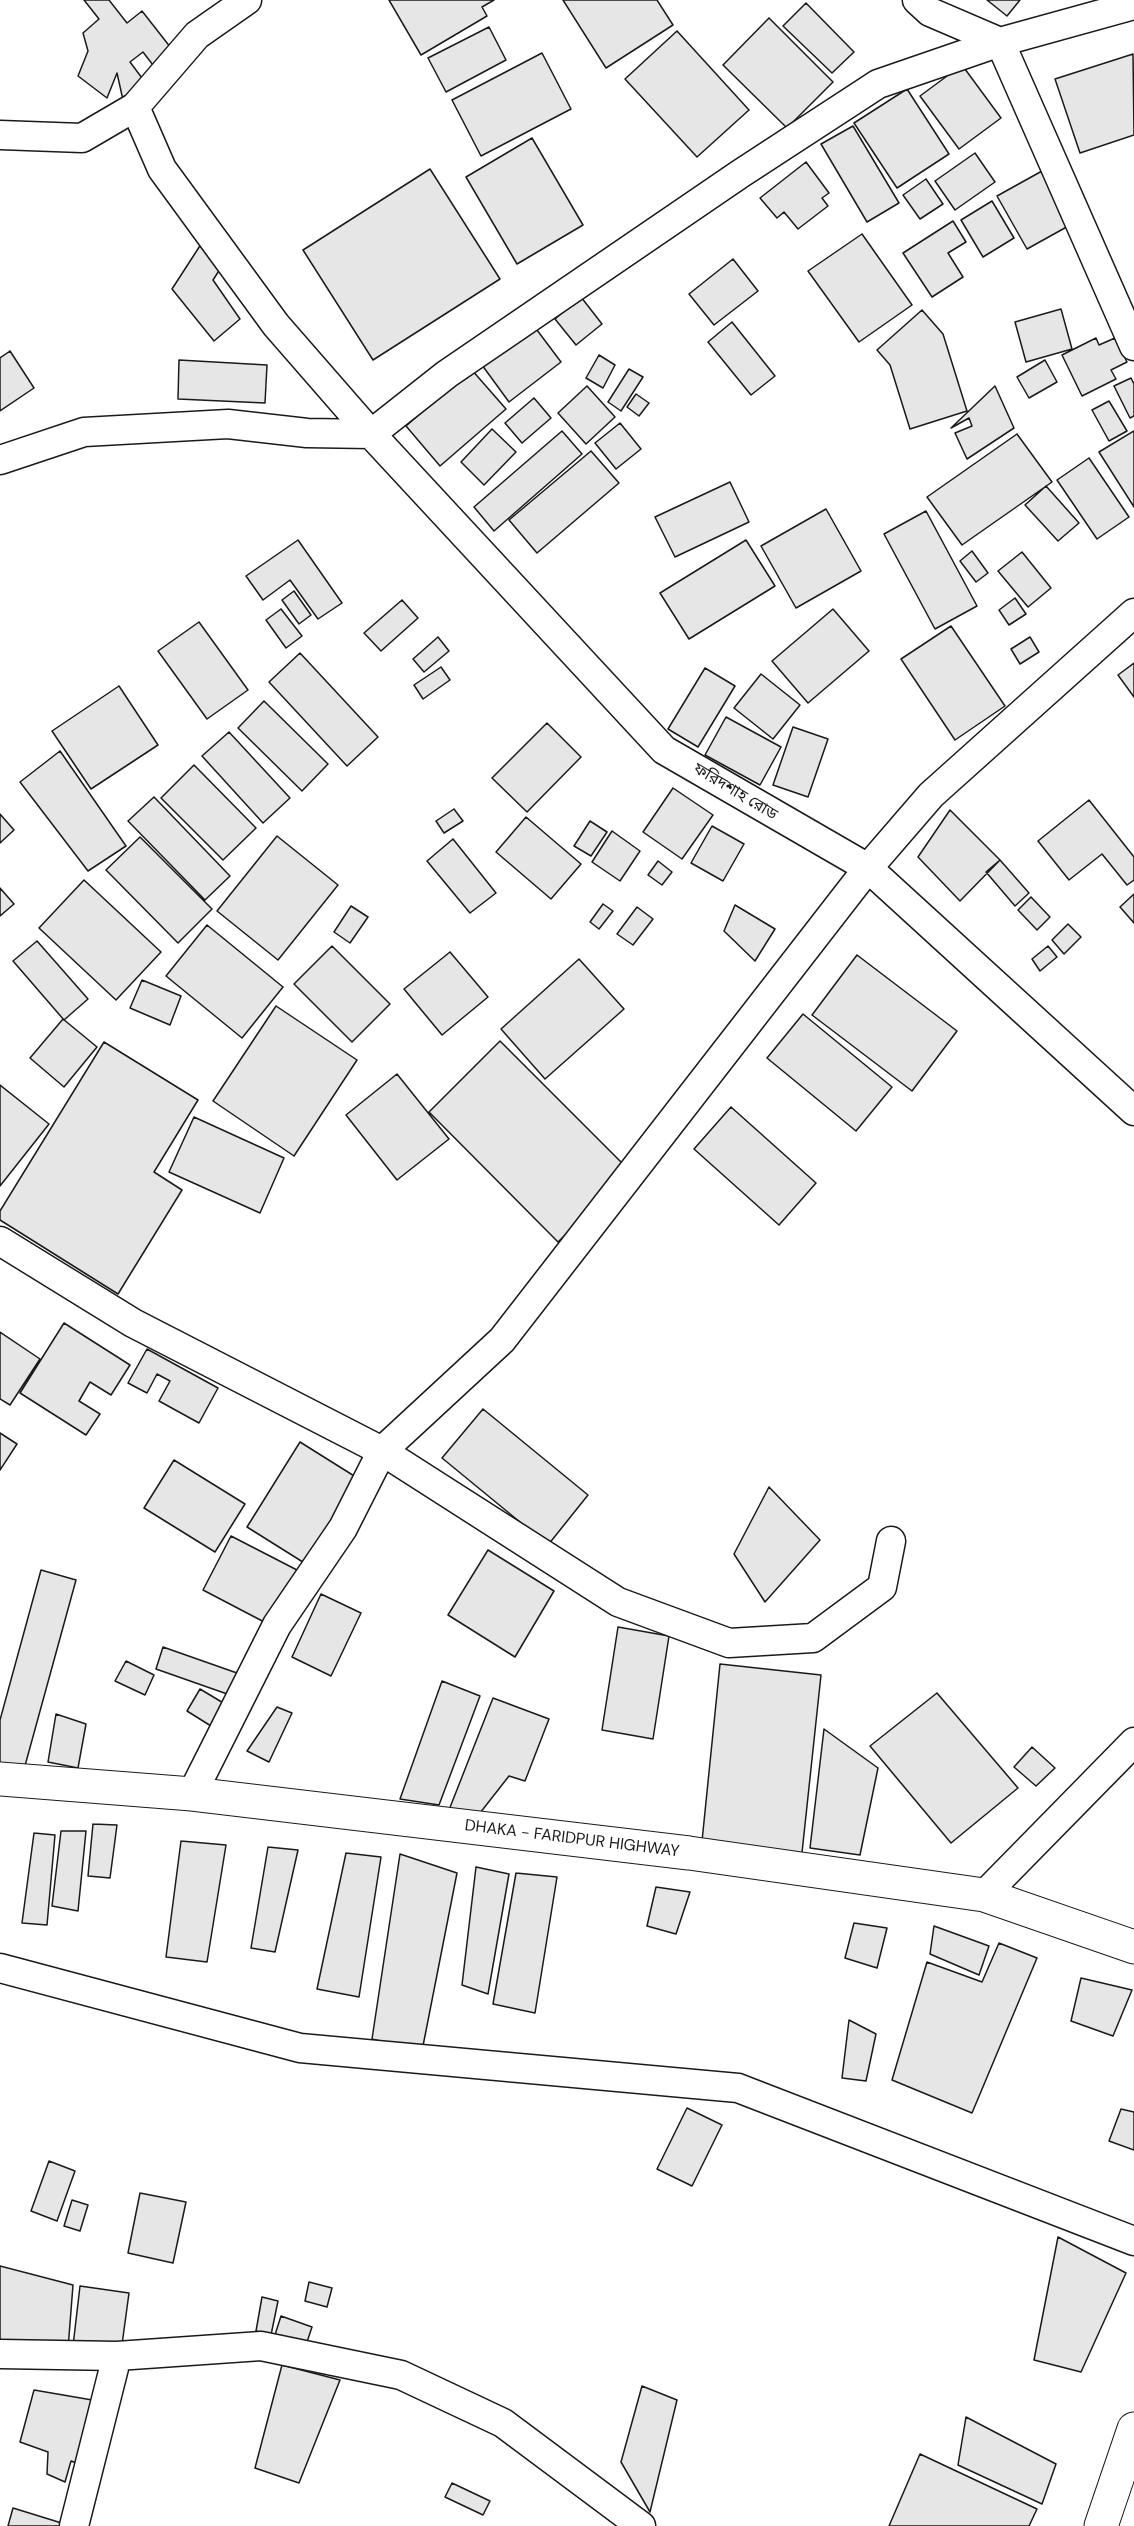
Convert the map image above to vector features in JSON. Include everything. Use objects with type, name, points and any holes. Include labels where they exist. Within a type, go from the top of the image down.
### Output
[{"type":"highway","name":"DHAKA - FARIDPUR HIGHWAY","points":[[0,1779],[192,1794],[688,1853],[984,1895],[1134,1947]]},
{"type":"highway","points":[[1101,2526],[1134,2429]]},
{"type":"street","points":[[0,135],[82,138],[135,107],[196,35],[247,0]]},
{"type":"street","points":[[917,0],[930,12],[999,42],[1134,346]]},
{"type":"street","points":[[0,460],[84,432],[228,424],[307,433],[371,434],[447,374],[740,174],[878,84],[999,42],[1134,5]]},
{"type":"street","name":"ফরিদশাহ রোড","points":[[135,107],[162,169],[276,325],[371,434],[664,750],[868,868],[1134,1111]]},
{"type":"street","points":[[192,1794],[277,1624],[343,1528],[382,1451],[502,1340],[868,868],[931,795],[1134,613]]},
{"type":"street","points":[[0,1241],[133,1323],[382,1451],[618,1602],[729,1643],[813,1638],[882,1587],[891,1541]]},
{"type":"street","points":[[984,1895],[1134,1742]]},
{"type":"street","points":[[0,1968],[300,2048],[738,2088],[1134,2241]]},
{"type":"street","points":[[0,2354],[117,2356],[261,2346],[400,2375],[503,2423],[641,2526]]},
{"type":"street","points":[[74,2526],[117,2356]]},
{"type":"building","points":[[84,0],[109,0],[127,23],[142,11],[171,48],[156,69],[143,52],[130,62],[145,82],[123,100],[117,73],[107,98],[78,76],[88,51],[83,33],[99,19]]},
{"type":"building","points":[[389,0],[494,0],[482,7],[487,16],[421,55]]},
{"type":"building","points":[[563,0],[657,0],[673,25],[606,68]]},
{"type":"building","points":[[987,0],[1020,0],[1007,16]]},
{"type":"building","points":[[806,3],[854,52],[832,73],[783,26]]},
{"type":"building","points":[[769,18],[833,82],[787,128],[723,65]]},
{"type":"building","points":[[489,27],[506,60],[446,92],[428,58]]},
{"type":"building","points":[[677,31],[749,110],[697,157],[625,79]]},
{"type":"building","points":[[542,53],[571,109],[481,156],[452,100]]},
{"type":"building","points":[[1133,54],[1134,135],[1080,153],[1055,79]]},
{"type":"building","points":[[962,65],[1001,118],[959,149],[920,96]]},
{"type":"building","points":[[907,89],[949,154],[897,188],[854,123]]},
{"type":"building","points":[[853,126],[899,203],[867,222],[821,144]]},
{"type":"building","points":[[532,138],[583,225],[517,264],[466,177]]},
{"type":"building","points":[[975,153],[995,182],[955,210],[935,181]]},
{"type":"building","points":[[806,162],[829,193],[822,198],[828,206],[798,229],[784,212],[777,218],[760,198]]},
{"type":"building","points":[[430,169],[500,279],[373,360],[303,250]]},
{"type":"building","points":[[1042,171],[1072,224],[1027,249],[997,196]]},
{"type":"building","points":[[926,179],[943,204],[920,219],[903,195]]},
{"type":"building","points":[[992,201],[1014,238],[983,257],[961,220]]},
{"type":"building","points":[[953,221],[966,242],[948,253],[963,277],[932,297],[903,253]]},
{"type":"building","points":[[862,234],[912,305],[859,342],[808,271]]},
{"type":"building","points":[[205,238],[224,263],[213,280],[240,319],[214,341],[172,289]]},
{"type":"building","points":[[733,259],[758,291],[714,325],[689,294]]},
{"type":"building","points":[[581,297],[602,324],[576,345],[555,319]]},
{"type":"building","points":[[1061,309],[1072,349],[1026,362],[1015,322]]},
{"type":"building","points":[[922,310],[943,334],[967,411],[910,429],[890,365],[877,350]]},
{"type":"building","points":[[732,322],[775,376],[751,395],[708,342]]},
{"type":"building","points":[[534,326],[561,362],[509,402],[482,365]]},
{"type":"building","points":[[1096,338],[1099,345],[1115,338],[1127,362],[1111,370],[1116,379],[1082,396],[1062,355]]},
{"type":"building","points":[[10,351],[34,388],[0,411],[0,358]]},
{"type":"building","points":[[599,355],[615,365],[603,388],[586,378]]},
{"type":"building","points":[[179,360],[267,365],[265,403],[178,399]]},
{"type":"building","points":[[1045,360],[1057,382],[1029,398],[1017,377]]},
{"type":"building","points":[[471,369],[506,409],[440,466],[406,426]]},
{"type":"building","points":[[629,369],[643,377],[621,411],[608,402]]},
{"type":"building","points":[[1131,378],[1134,384],[1134,416],[1130,418],[1114,386]]},
{"type":"building","points":[[587,386],[615,417],[586,444],[558,413]]},
{"type":"building","points":[[995,386],[1014,428],[967,459],[955,433],[972,426],[969,418],[951,428]]},
{"type":"building","points":[[636,394],[649,403],[639,416],[627,407]]},
{"type":"building","points":[[534,398],[551,418],[522,443],[505,423]]},
{"type":"building","points":[[1109,401],[1127,431],[1109,441],[1092,410]]},
{"type":"building","points":[[620,423],[641,449],[616,469],[595,443]]},
{"type":"building","points":[[492,429],[516,452],[484,485],[461,462]]},
{"type":"building","points":[[562,431],[582,454],[494,531],[474,507]]},
{"type":"building","points":[[1134,431],[1134,507],[1099,452]]},
{"type":"building","points":[[1017,434],[1052,482],[962,545],[927,497]]},
{"type":"building","points":[[591,451],[619,483],[537,553],[509,520]]},
{"type":"building","points":[[1089,458],[1129,517],[1097,539],[1057,480]]},
{"type":"building","points":[[730,482],[749,522],[675,557],[655,517]]},
{"type":"building","points":[[1046,486],[1079,523],[1058,541],[1025,505]]},
{"type":"building","points":[[826,509],[861,571],[796,608],[761,546]]},
{"type":"building","points":[[926,511],[977,606],[935,629],[884,534]]},
{"type":"building","points":[[298,540],[342,603],[318,619],[290,580],[263,600],[246,576]]},
{"type":"building","points":[[746,540],[775,586],[689,639],[660,593]]},
{"type":"building","points":[[972,551],[988,573],[976,582],[960,561]]},
{"type":"building","points":[[1022,552],[1051,588],[1028,607],[998,571]]},
{"type":"building","points":[[294,591],[311,615],[299,624],[282,600]]},
{"type":"building","points":[[1015,598],[1026,614],[1009,625],[999,610]]},
{"type":"building","points":[[402,600],[418,618],[381,651],[364,633]]},
{"type":"building","points":[[281,609],[302,636],[286,648],[266,620]]},
{"type":"building","points":[[833,609],[869,651],[808,703],[772,661]]},
{"type":"building","points":[[199,622],[248,690],[207,719],[158,651]]},
{"type":"building","points":[[951,626],[1005,706],[955,740],[901,659]]},
{"type":"building","points":[[438,637],[449,651],[424,672],[413,659]]},
{"type":"building","points":[[1030,637],[1039,652],[1020,664],[1011,649]]},
{"type":"building","points":[[300,653],[378,737],[347,766],[269,682]]},
{"type":"building","points":[[1134,663],[1134,697],[1118,675]]},
{"type":"building","points":[[441,667],[450,680],[423,699],[414,685]]},
{"type":"building","points":[[705,668],[735,686],[698,747],[668,729]]},
{"type":"building","points":[[761,674],[800,705],[773,739],[734,708]]},
{"type":"building","points":[[119,686],[158,745],[91,789],[52,731]]},
{"type":"building","points":[[264,701],[328,764],[302,791],[238,728]]},
{"type":"building","points":[[726,717],[781,747],[760,785],[705,755]]},
{"type":"building","points":[[547,723],[581,757],[527,812],[492,778]]},
{"type":"building","points":[[793,727],[828,739],[808,797],[773,785]]},
{"type":"building","points":[[229,732],[290,798],[263,823],[202,756]]},
{"type":"building","points":[[60,751],[126,846],[88,871],[20,782]]},
{"type":"building","points":[[194,765],[256,828],[223,860],[161,798]]},
{"type":"building","points":[[673,788],[713,815],[682,859],[643,832]]},
{"type":"building","points":[[154,797],[230,876],[205,900],[128,821]]},
{"type":"building","points":[[1089,800],[1134,857],[1134,880],[1127,885],[1102,854],[1069,880],[1038,841]]},
{"type":"building","points":[[454,809],[463,821],[444,833],[436,821]]},
{"type":"building","points":[[950,810],[1000,860],[960,901],[918,857]]},
{"type":"building","points":[[0,814],[14,830],[0,843]]},
{"type":"building","points":[[526,817],[581,864],[551,899],[496,852]]},
{"type":"building","points":[[590,821],[607,832],[591,856],[574,846]]},
{"type":"building","points":[[712,826],[744,844],[723,881],[691,863]]},
{"type":"building","points":[[612,831],[640,851],[620,881],[592,862]]},
{"type":"building","points":[[277,836],[338,885],[278,960],[217,911]]},
{"type":"building","points":[[140,837],[212,909],[178,943],[106,870]]},
{"type":"building","points":[[453,839],[496,893],[470,913],[427,861]]},
{"type":"building","points":[[1000,860],[1029,893],[1015,906],[986,872]]},
{"type":"building","points":[[658,861],[672,872],[662,885],[648,875]]},
{"type":"building","points":[[84,880],[161,952],[116,1000],[39,928]]},
{"type":"building","points":[[0,888],[14,904],[0,916]]},
{"type":"building","points":[[1134,894],[1134,923],[1120,907]]},
{"type":"building","points":[[1031,897],[1050,917],[1037,930],[1018,910]]},
{"type":"building","points":[[603,904],[613,911],[599,929],[590,922]]},
{"type":"building","points":[[735,905],[775,929],[755,961],[724,931]]},
{"type":"building","points":[[351,906],[368,917],[350,943],[334,932]]},
{"type":"building","points":[[637,907],[653,919],[633,945],[617,934]]},
{"type":"building","points":[[1068,924],[1081,937],[1064,954],[1052,940]]},
{"type":"building","points":[[207,925],[283,987],[242,1038],[166,976]]},
{"type":"building","points":[[37,941],[88,999],[64,1020],[13,961]]},
{"type":"building","points":[[332,946],[390,1004],[352,1042],[294,984]]},
{"type":"building","points":[[1048,946],[1057,957],[1040,971],[1032,959]]},
{"type":"building","points":[[450,952],[488,997],[442,1035],[404,989]]},
{"type":"building","points":[[857,955],[957,1031],[912,1091],[812,1015]]},
{"type":"building","points":[[579,959],[624,1009],[545,1079],[501,1029]]},
{"type":"building","points":[[142,980],[181,996],[170,1025],[130,1008]]},
{"type":"building","points":[[276,1006],[357,1060],[294,1156],[213,1101]]},
{"type":"building","points":[[803,1014],[892,1087],[856,1131],[767,1058]]},
{"type":"building","points":[[63,1019],[97,1047],[64,1087],[30,1058]]},
{"type":"building","points":[[500,1041],[630,1171],[558,1242],[429,1112]]},
{"type":"building","points":[[104,1042],[198,1100],[154,1172],[182,1190],[118,1294],[0,1220],[0,1211]]},
{"type":"building","points":[[397,1074],[449,1139],[397,1180],[346,1115]]},
{"type":"building","points":[[0,1085],[49,1124],[0,1186]]},
{"type":"building","points":[[731,1107],[816,1183],[779,1225],[694,1149]]},
{"type":"building","points":[[194,1117],[284,1158],[260,1213],[169,1172]]},
{"type":"building","points":[[64,1323],[130,1365],[111,1395],[90,1382],[79,1401],[100,1414],[86,1435],[20,1393]]},
{"type":"building","points":[[0,1332],[40,1359],[10,1405],[0,1399]]},
{"type":"building","points":[[147,1349],[218,1388],[199,1423],[159,1401],[170,1381],[157,1374],[147,1393],[128,1383]]},
{"type":"building","points":[[483,1409],[588,1495],[548,1545],[442,1458]]},
{"type":"building","points":[[0,1433],[17,1444],[0,1470]]},
{"type":"building","points":[[300,1442],[359,1479],[306,1564],[247,1527]]},
{"type":"building","points":[[174,1460],[245,1504],[215,1552],[144,1508]]},
{"type":"building","points":[[769,1487],[820,1540],[765,1602],[734,1554]]},
{"type":"building","points":[[231,1536],[297,1570],[268,1624],[203,1590]]},
{"type":"building","points":[[488,1550],[554,1591],[515,1657],[448,1615]]},
{"type":"building","points":[[41,1570],[76,1580],[23,1773],[0,1766],[0,1720]]},
{"type":"building","points":[[321,1594],[361,1613],[331,1676],[292,1657]]},
{"type":"building","points":[[618,1627],[669,1636],[653,1739],[602,1730]]},
{"type":"building","points":[[163,1647],[237,1673],[230,1695],[156,1669]]},
{"type":"building","points":[[126,1661],[154,1675],[145,1695],[115,1681]]},
{"type":"building","points":[[720,1664],[821,1675],[801,1862],[701,1851]]},
{"type":"building","points":[[442,1681],[480,1696],[439,1805],[400,1799]]},
{"type":"building","points":[[200,1689],[225,1704],[211,1726],[187,1711]]},
{"type":"building","points":[[937,1693],[1018,1788],[951,1843],[870,1746]]},
{"type":"building","points":[[493,1698],[549,1719],[525,1781],[509,1776],[480,1813],[449,1810]]},
{"type":"building","points":[[277,1707],[292,1713],[269,1762],[247,1751]]},
{"type":"building","points":[[56,1714],[86,1724],[78,1768],[48,1762]]},
{"type":"building","points":[[824,1729],[878,1768],[860,1855],[810,1848]]},
{"type":"building","points":[[1032,1747],[1055,1768],[1036,1786],[1014,1767]]},
{"type":"building","points":[[93,1824],[117,1825],[110,1878],[88,1876]]},
{"type":"building","points":[[61,1831],[86,1831],[78,1911],[52,1906]]},
{"type":"building","points":[[34,1833],[55,1835],[47,1925],[22,1923]]},
{"type":"building","points":[[181,1841],[226,1845],[207,1962],[166,1957]]},
{"type":"building","points":[[268,1847],[298,1850],[275,1952],[251,1948]]},
{"type":"building","points":[[346,1853],[381,1857],[359,1997],[317,1989]]},
{"type":"building","points":[[400,1854],[457,1873],[422,2051],[372,2039]]},
{"type":"building","points":[[476,1867],[509,1874],[488,1994],[462,1985]]},
{"type":"building","points":[[516,1873],[557,1877],[535,2013],[493,2004]]},
{"type":"building","points":[[656,1887],[690,1892],[676,1934],[647,1926]]},
{"type":"building","points":[[854,1923],[887,1928],[877,1968],[845,1958]]},
{"type":"building","points":[[934,1926],[989,1946],[979,1975],[930,1954]]},
{"type":"building","points":[[999,1943],[1037,1958],[972,2113],[892,2080],[927,1962],[982,1982]]},
{"type":"building","points":[[1081,1978],[1132,1990],[1113,2036],[1071,2021]]},
{"type":"building","points":[[849,2020],[876,2034],[866,2081],[842,2078]]},
{"type":"building","points":[[687,2108],[722,2125],[692,2186],[657,2169]]},
{"type":"building","points":[[1121,2109],[1134,2112],[1134,2150],[1109,2141]]},
{"type":"building","points":[[49,2161],[75,2171],[57,2221],[31,2211]]},
{"type":"building","points":[[140,2193],[186,2202],[173,2263],[128,2253]]},
{"type":"building","points":[[72,2200],[88,2205],[80,2231],[64,2226]]},
{"type":"building","points":[[1058,2237],[1126,2273],[1081,2372],[1034,2360]]},
{"type":"building","points":[[0,2266],[73,2285],[68,2349],[0,2349]]},
{"type":"building","points":[[309,2282],[332,2288],[327,2307],[305,2301]]},
{"type":"building","points":[[80,2286],[129,2293],[121,2352],[73,2346]]},
{"type":"building","points":[[262,2297],[278,2301],[271,2335],[256,2331]]},
{"type":"building","points":[[281,2316],[312,2327],[305,2348],[274,2338]]},
{"type":"building","points":[[282,2365],[340,2380],[299,2483],[255,2468]]},
{"type":"building","points":[[642,2386],[677,2400],[650,2512],[621,2462]]},
{"type":"building","points":[[34,2390],[98,2401],[79,2464],[71,2461],[65,2482],[47,2474],[48,2452],[20,2442]]},
{"type":"building","points":[[966,2417],[1056,2464],[1042,2504],[958,2465]]},
{"type":"building","points":[[920,2454],[1037,2509],[1029,2526],[889,2526]]},
{"type":"building","points":[[452,2483],[490,2501],[483,2515],[445,2497]]},
{"type":"building","points":[[13,2508],[68,2525],[8,2526]]}]
